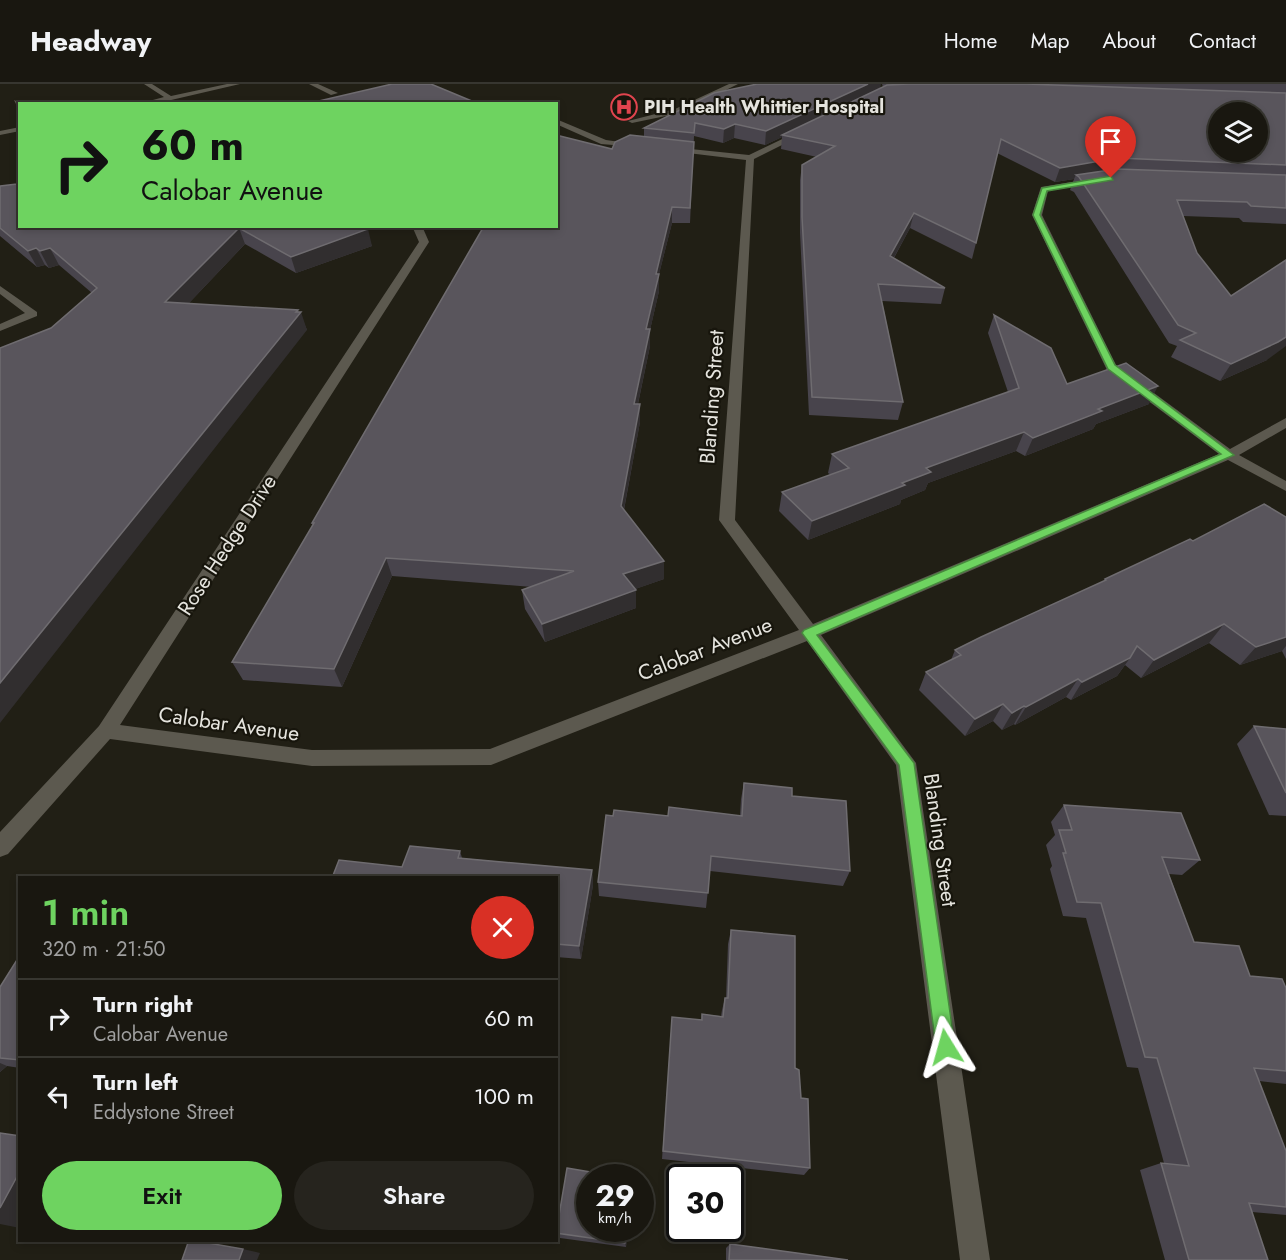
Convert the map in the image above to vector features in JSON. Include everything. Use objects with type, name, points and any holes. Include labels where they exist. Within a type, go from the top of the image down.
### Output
[{"type":"street","points":[[147,84],[170,98]]},
{"type":"street","points":[[151,102],[237,84]]},
{"type":"street","points":[[312,84],[334,93]]},
{"type":"street","points":[[632,121],[677,111],[735,84]]},
{"type":"street","points":[[185,94],[199,102]]},
{"type":"street","points":[[558,122],[604,142],[649,147]]},
{"type":"street","points":[[0,132],[18,129]]},
{"type":"street","points":[[660,148],[750,158],[812,129]]},
{"type":"street","name":"Blanding Street","points":[[750,158],[727,520],[808,633],[906,763],[975,1260]]},
{"type":"street","points":[[1111,178],[1044,189],[1037,215],[1111,367],[1229,455],[1286,487]]},
{"type":"street","name":"Rose Hedge Drive","points":[[0,847],[106,731],[424,242],[418,228]]},
{"type":"street","points":[[0,289],[33,314],[0,328]]},
{"type":"street","name":"Calobar Avenue","points":[[106,731],[312,758],[491,757],[808,633],[1229,455],[1286,422]]},
{"type":"building","points":[[392,84],[431,84],[474,102],[315,102]]},
{"type":"building","points":[[757,84],[868,84],[766,131],[735,124],[724,129],[695,123],[694,133],[644,128],[714,93]]},
{"type":"building","points":[[1026,84],[1286,93],[1286,165],[1214,162],[1268,162],[1268,102],[1208,102],[1208,162],[1117,158],[1060,168],[1001,139],[976,243],[914,213],[890,256],[945,288],[878,284],[903,402],[812,397],[802,217],[802,165],[835,146],[782,135],[887,85]]},
{"type":"building","points":[[630,135],[694,142],[690,208],[672,207],[656,274],[659,274],[646,329],[650,329],[634,404],[640,404],[621,506],[664,561],[623,574],[636,590],[542,624],[522,590],[574,571],[386,558],[334,669],[232,662],[314,523],[312,523],[483,228],[558,228],[558,136],[612,149],[615,142]]},
{"type":"building","points":[[1117,169],[1286,175],[1286,208],[1251,206],[1247,202],[1177,200],[1197,253],[1231,296],[1286,260],[1286,337],[1231,364],[1180,340],[1196,333],[1178,325],[1076,175]]},
{"type":"building","points":[[17,184],[18,228],[239,228],[165,302],[301,312],[0,683],[0,348],[51,328],[97,288],[50,248],[40,251],[36,248],[28,251],[0,228],[0,186]]},
{"type":"building","points":[[239,228],[368,229],[291,257]]},
{"type":"building","points":[[994,315],[1051,348],[1067,384],[1126,363],[1158,386],[1098,409],[1102,411],[1033,438],[1024,432],[926,468],[931,472],[902,483],[905,485],[812,521],[782,492],[849,468],[832,454],[1019,388]]},
{"type":"building","points":[[1264,504],[1286,517],[1286,637],[1256,647],[1224,624],[1154,660],[1137,646],[1130,658],[1082,682],[1078,679],[1012,713],[1003,704],[975,719],[926,672],[961,655],[955,650],[981,637],[1190,539],[1193,541]]},
{"type":"building","points":[[1254,726],[1286,729],[1286,793]]},
{"type":"building","points":[[744,783],[792,788],[792,796],[846,801],[850,871],[711,856],[708,893],[598,882],[606,815],[613,816],[614,810],[668,816],[669,807],[742,816]]},
{"type":"building","points":[[1064,805],[1181,813],[1200,860],[1162,857],[1194,942],[1239,946],[1250,976],[1282,979],[1286,988],[1286,1071],[1254,1068],[1286,1151],[1286,1207],[1249,1203],[1268,1260],[1189,1260],[1161,1163],[1189,1166],[1157,1058],[1145,1057],[1101,903],[1077,902],[1059,830],[1072,830]]},
{"type":"building","points":[[410,846],[460,851],[458,858],[592,870],[579,946],[558,944],[558,876],[333,876],[339,860],[402,867]]},
{"type":"building","points":[[731,930],[795,936],[795,1068],[799,1070],[801,1098],[808,1099],[810,1168],[663,1151],[672,1017],[702,1020],[702,1014],[723,1017],[725,998],[728,998]]},
{"type":"building","points":[[18,958],[18,1060],[0,1058],[0,987]]},
{"type":"building","points":[[0,1133],[18,1136],[18,1175],[0,1208]]},
{"type":"building","points":[[567,1168],[576,1170],[576,1236],[558,1233]]},
{"type":"building","points":[[188,1242],[243,1249],[239,1260],[182,1260]]},
{"type":"building","points":[[730,1244],[848,1260],[729,1260]]},
{"type":"place","name":"PIH Health Whittier Hospital","points":[[624,107]]},
{"type":"route","points":[[946,1047],[906,763],[808,633],[1229,455],[1111,367],[1037,215],[1044,189],[1111,178]]}]
